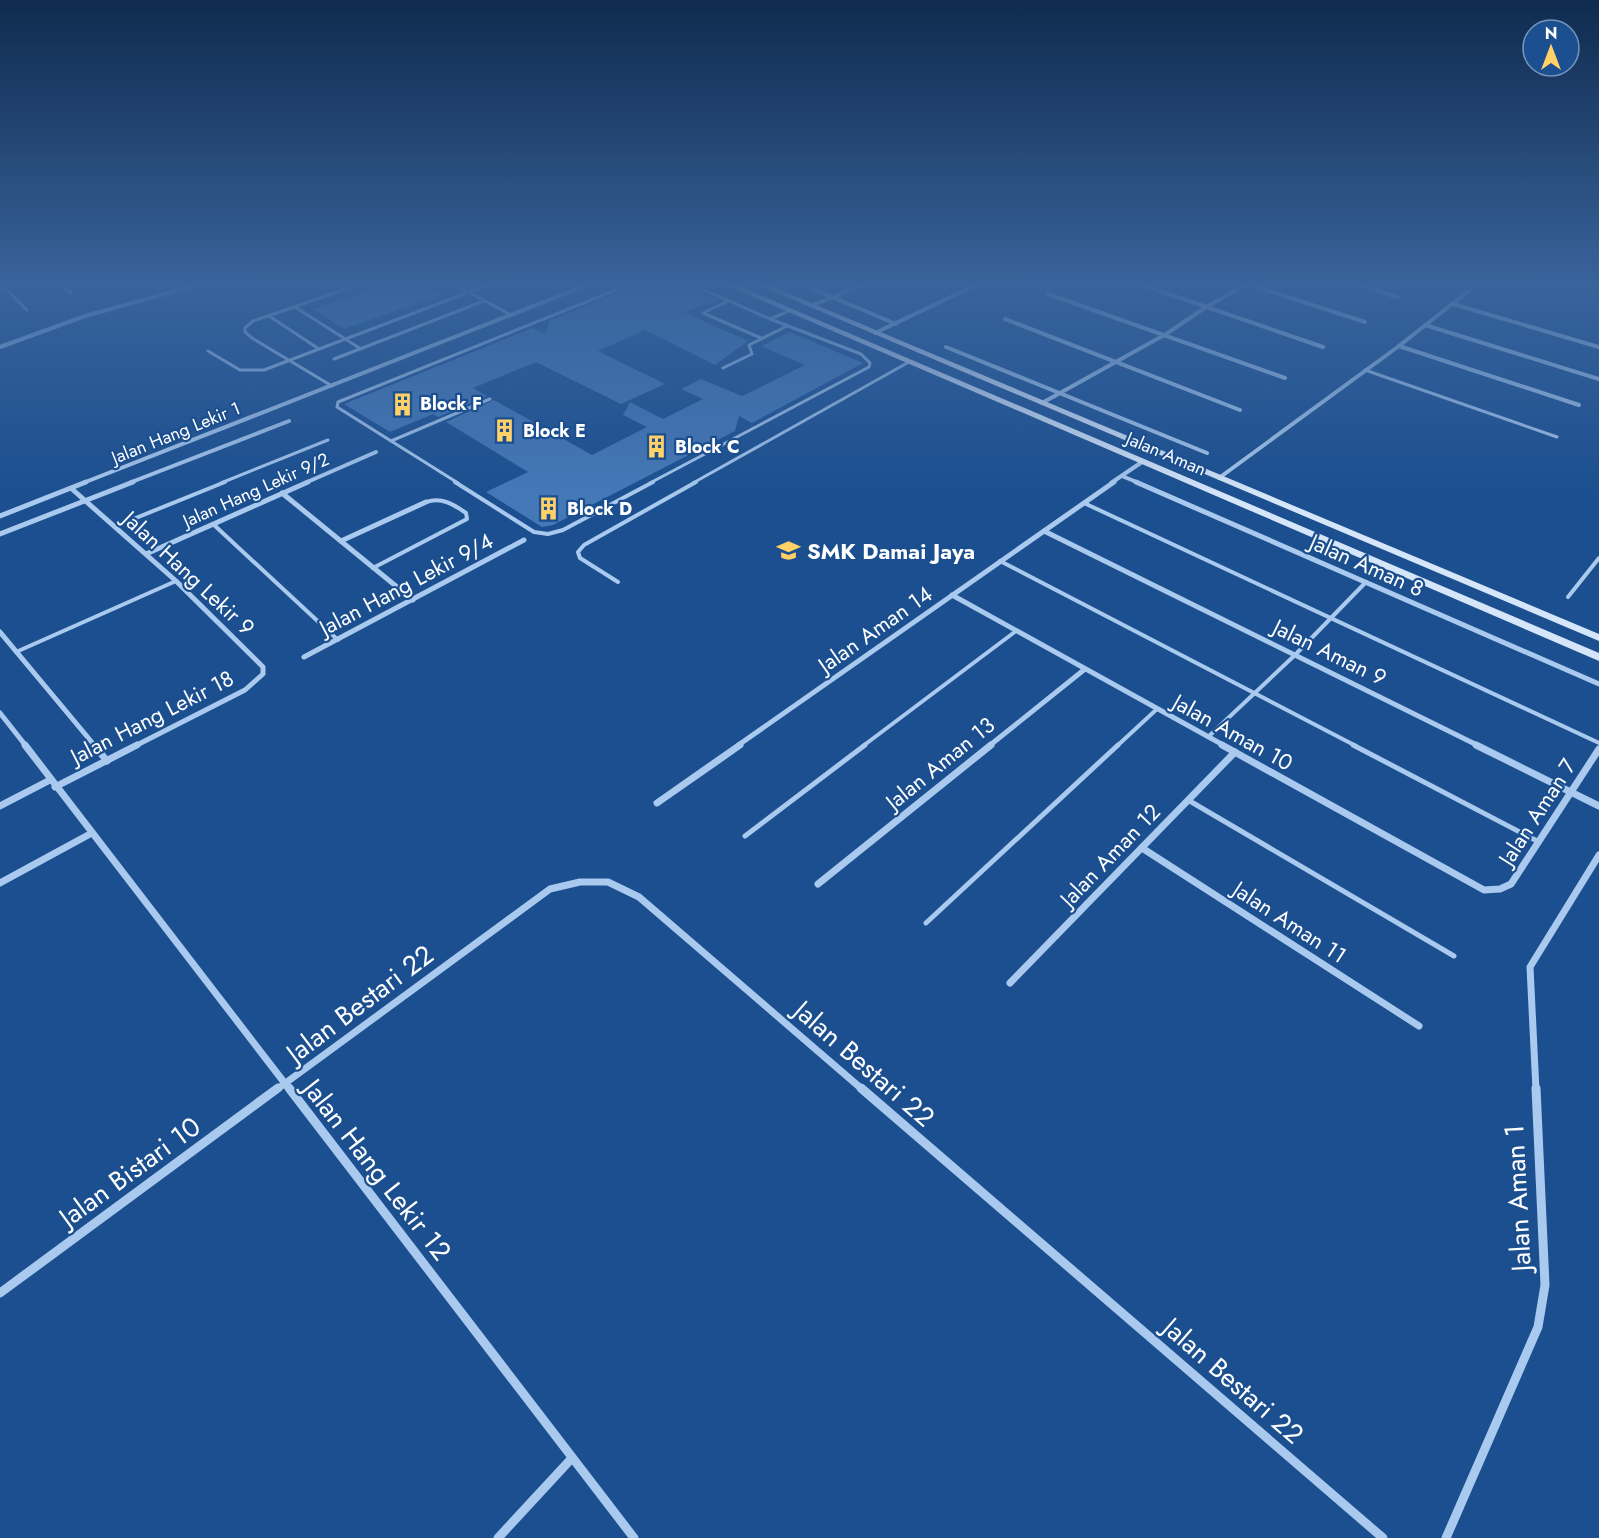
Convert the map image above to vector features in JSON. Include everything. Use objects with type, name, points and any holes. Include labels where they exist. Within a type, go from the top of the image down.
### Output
[{"type":"main road","name":"Jalan Aman","points":[[887,353],[1599,657]]},
{"type":"main road","name":"Jalan Aman","points":[[922,353],[1599,638]]},
{"type":"street","name":"Jalan Hang Lekir 1","points":[[0,516],[416,353]]},
{"type":"street","points":[[960,353],[1207,453]]},
{"type":"street","points":[[1092,353],[1240,410]]},
{"type":"street","points":[[1042,404],[1132,353]]},
{"type":"street","points":[[1217,353],[1285,378]]},
{"type":"street","points":[[1219,478],[1389,353]]},
{"type":"street","points":[[1420,353],[1579,405]]},
{"type":"street","points":[[1514,353],[1599,379]]},
{"type":"street","points":[[0,534],[290,421]]},
{"type":"street","name":"Jalan Hang Lekir 9/2","points":[[146,554],[376,452]]},
{"type":"street","name":"Jalan Aman 14","points":[[657,803],[1142,462]]},
{"type":"street","name":"Jalan Aman 8","points":[[1122,476],[1599,684]]},
{"type":"street","name":"Jalan Hang Lekir 9","points":[[72,489],[176,581],[263,668],[263,674]]},
{"type":"street","points":[[282,494],[413,600]]},
{"type":"street","points":[[341,542],[426,502]]},
{"type":"street","name":"Jalan Aman 9","points":[[1044,531],[1599,806]]},
{"type":"street","name":"Jalan Hang Lekir 9/4","points":[[304,657],[524,540]]},
{"type":"street","name":"Jalan Aman 10","points":[[952,596],[1484,890],[1500,889]]},
{"type":"street","points":[[0,632],[107,761]]},
{"type":"street","name":"Jalan Aman 13","points":[[818,884],[1085,669]]},
{"type":"street","name":"Jalan Hang Lekir 18","points":[[0,805],[107,761],[245,690],[263,674]]},
{"type":"street","name":"Jalan Hang Lekir 12","points":[[0,713],[90,834],[634,1538]]},
{"type":"street","name":"Jalan Aman 7","points":[[1500,889],[1511,884],[1599,749]]},
{"type":"street","name":"Jalan Aman 12","points":[[1010,983],[1235,752]]},
{"type":"street","points":[[0,883],[90,834]]},
{"type":"street","name":"Jalan Aman 11","points":[[1142,848],[1419,1026]]},
{"type":"street","name":"Jalan Aman 1","points":[[1446,1538],[1538,1327],[1545,1285],[1530,968],[1535,956],[1599,855]]},
{"type":"street","name":"Jalan Bestari 22","points":[[285,1085],[550,889],[580,882],[608,882],[639,897],[1383,1538]]},
{"type":"street","name":"Jalan Bistari 10","points":[[0,1293],[285,1085]]},
{"type":"street","points":[[498,1538],[572,1458]]},
{"type":"lane","points":[[211,353],[233,368],[244,372],[264,370],[312,353]]},
{"type":"lane","points":[[275,353],[332,386]]},
{"type":"lane","points":[[334,359],[351,353]]},
{"type":"lane","points":[[460,353],[338,402],[337,407],[534,532],[548,534],[563,530],[869,367],[870,363],[858,353]]},
{"type":"lane","points":[[723,368],[752,353]]},
{"type":"lane","points":[[618,582],[580,558],[578,552],[584,545],[909,362]]},
{"type":"lane","points":[[1365,370],[1557,437]]},
{"type":"lane","points":[[391,441],[490,399]]},
{"type":"lane","points":[[116,526],[328,440]]},
{"type":"lane","points":[[374,568],[467,519],[466,513],[445,500],[435,499],[426,502]]},
{"type":"lane","points":[[1084,503],[1599,743]]},
{"type":"lane","points":[[213,524],[338,639]]},
{"type":"lane","points":[[1568,597],[1599,558]]},
{"type":"lane","points":[[1000,561],[1539,842]]},
{"type":"lane","points":[[16,652],[176,581]]},
{"type":"lane","points":[[1208,737],[1295,655],[1365,582]]},
{"type":"lane","points":[[745,836],[1016,631]]},
{"type":"lane","points":[[926,923],[1157,709]]},
{"type":"lane","points":[[1188,801],[1454,956]]},
{"type":"building","points":[[471,353],[602,353],[665,384],[621,404],[536,362],[473,388],[487,396],[438,417],[433,414],[390,432],[344,404]]},
{"type":"building","points":[[691,353],[732,353],[715,365]]},
{"type":"building","points":[[777,353],[839,353],[863,363],[752,423],[739,416],[735,431],[553,525],[542,527],[486,492],[528,472],[446,422],[494,400],[592,455],[647,427],[623,415],[630,402],[663,419],[703,399],[681,389],[701,379],[742,396],[805,365]]},
{"type":"place","name":"Block F","points":[[402,404]]},
{"type":"place","name":"Block E","points":[[505,431]]},
{"type":"place","name":"Block C","points":[[657,447]]},
{"type":"place","name":"Block D","points":[[549,509]]},
{"type":"place","name":"SMK Damai Jaya","points":[[789,551]]}]
